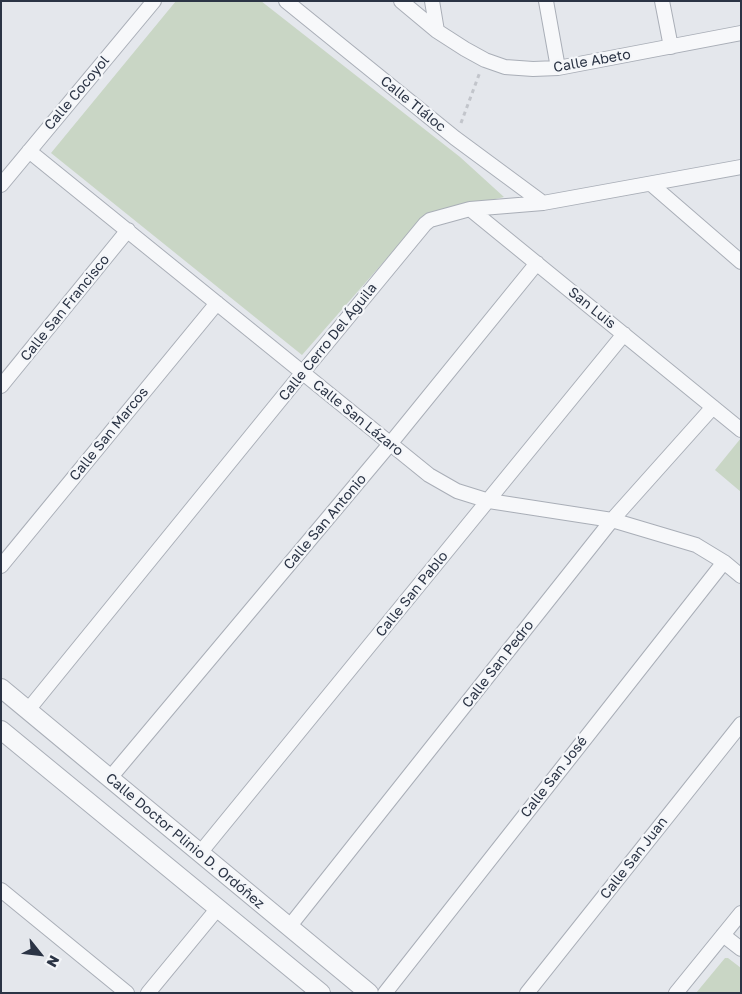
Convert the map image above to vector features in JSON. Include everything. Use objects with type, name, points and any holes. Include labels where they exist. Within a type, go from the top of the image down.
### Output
[{"type":"street","name":"Calle Cocoyol","points":[[1,185],[154,1]]},
{"type":"street","name":"Calle Tláloc","points":[[286,1],[455,138],[543,203]]},
{"type":"street","name":"Calle Abeto","points":[[401,1],[437,32],[464,50],[505,67],[558,68],[741,33]]},
{"type":"street","points":[[432,1],[437,32]]},
{"type":"street","points":[[546,1],[558,68]]},
{"type":"street","points":[[662,1],[671,46]]},
{"type":"street","name":"Calle San Lázaro","points":[[29,151],[428,475],[457,491],[489,501],[612,520],[696,545],[724,562],[741,576]]},
{"type":"street","name":"Calle Cerro Del Águila","points":[[28,710],[425,224],[438,216],[470,209],[543,203],[741,167]]},
{"type":"street","points":[[651,184],[741,262]]},
{"type":"street","name":"San Luis","points":[[470,209],[741,430]]},
{"type":"street","name":"Calle San Francisco","points":[[1,386],[128,230]]},
{"type":"street","name":"Calle San Antonio","points":[[110,778],[390,444],[537,263]]},
{"type":"street","name":"Calle San Marcos","points":[[1,566],[217,302]]},
{"type":"street","name":"Calle San Pablo","points":[[200,853],[624,334]]},
{"type":"street","name":"Calle San Pedro","points":[[289,927],[612,520],[714,407]]},
{"type":"street","name":"Calle San José","points":[[385,993],[724,562]]},
{"type":"street","name":"Calle Doctor Plinio D. Ordóñez","points":[[3,692],[28,710],[370,993]]},
{"type":"street","name":"Calle San Juan","points":[[527,993],[741,724]]},
{"type":"street","points":[[1,730],[321,993]]},
{"type":"street","points":[[1,890],[127,993]]},
{"type":"street","points":[[148,993],[218,908]]},
{"type":"street","points":[[676,993],[741,913]]},
{"type":"street","points":[[723,934],[741,949]]},
{"type":"path","points":[[455,138],[485,60]]},
{"type":"green space","points":[[176,1],[261,1],[460,157],[504,197],[424,216],[302,355],[51,153]]},
{"type":"green space","points":[[741,438],[741,492],[715,470]]},
{"type":"green space","points":[[725,958],[728,958],[741,968],[741,993],[696,993]]}]
